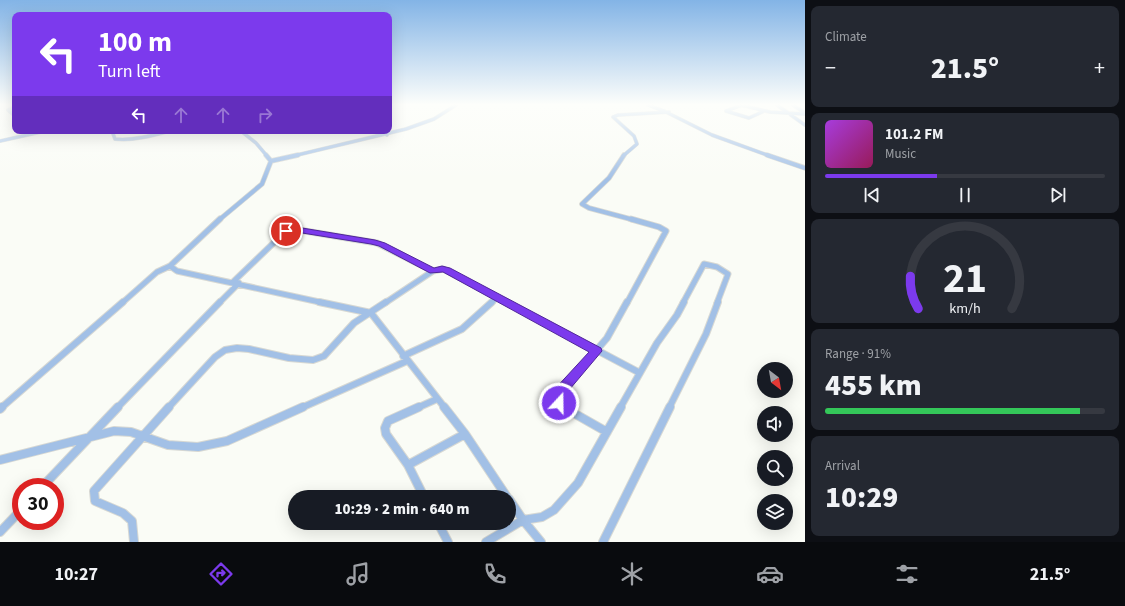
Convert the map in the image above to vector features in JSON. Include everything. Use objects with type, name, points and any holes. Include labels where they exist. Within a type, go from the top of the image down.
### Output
[{"type":"street","points":[[607,432],[564,408],[559,403],[558,394],[597,351],[618,318],[666,231],[659,227],[589,208],[582,204],[609,178],[621,157],[637,144],[634,136],[628,130]]},
{"type":"street","points":[[699,130],[805,168]]},
{"type":"street","points":[[0,141],[25,134]]},
{"type":"street","points":[[113,134],[115,139],[120,140],[159,134]]},
{"type":"street","points":[[245,134],[256,143],[270,161]]},
{"type":"street","points":[[270,161],[390,134]]},
{"type":"street","points":[[0,409],[157,272],[170,266],[212,225],[262,185],[270,161]]},
{"type":"street","points":[[51,478],[286,231],[293,229],[377,243],[433,271]]},
{"type":"street","points":[[486,542],[523,520],[542,516],[554,510],[578,483],[657,343],[677,315],[704,264],[719,268],[728,274],[706,334],[603,542]]},
{"type":"street","points":[[170,266],[177,270],[371,313],[465,434],[503,490]]},
{"type":"street","points":[[134,542],[132,522],[123,513],[95,501],[94,491],[105,477],[215,357],[225,350],[237,348],[254,350],[303,361],[318,360],[324,356],[354,323],[433,271],[442,269],[447,270],[640,373]]},
{"type":"street","points":[[0,460],[91,436],[120,432],[131,432],[168,445],[198,447],[227,441],[405,358],[462,329],[497,297]]},
{"type":"street","points":[[420,490],[408,465],[386,434],[385,428],[388,421],[437,399]]},
{"type":"street","points":[[408,465],[465,434]]},
{"type":"street","points":[[516,510],[541,542]]},
{"type":"street","points":[[0,532],[12,519]]},
{"type":"street","points":[[442,530],[448,542]]},
{"type":"route","points":[[286,231],[293,229],[372,241],[382,244],[433,271],[438,269],[447,270],[597,351],[558,394],[559,403]]}]
